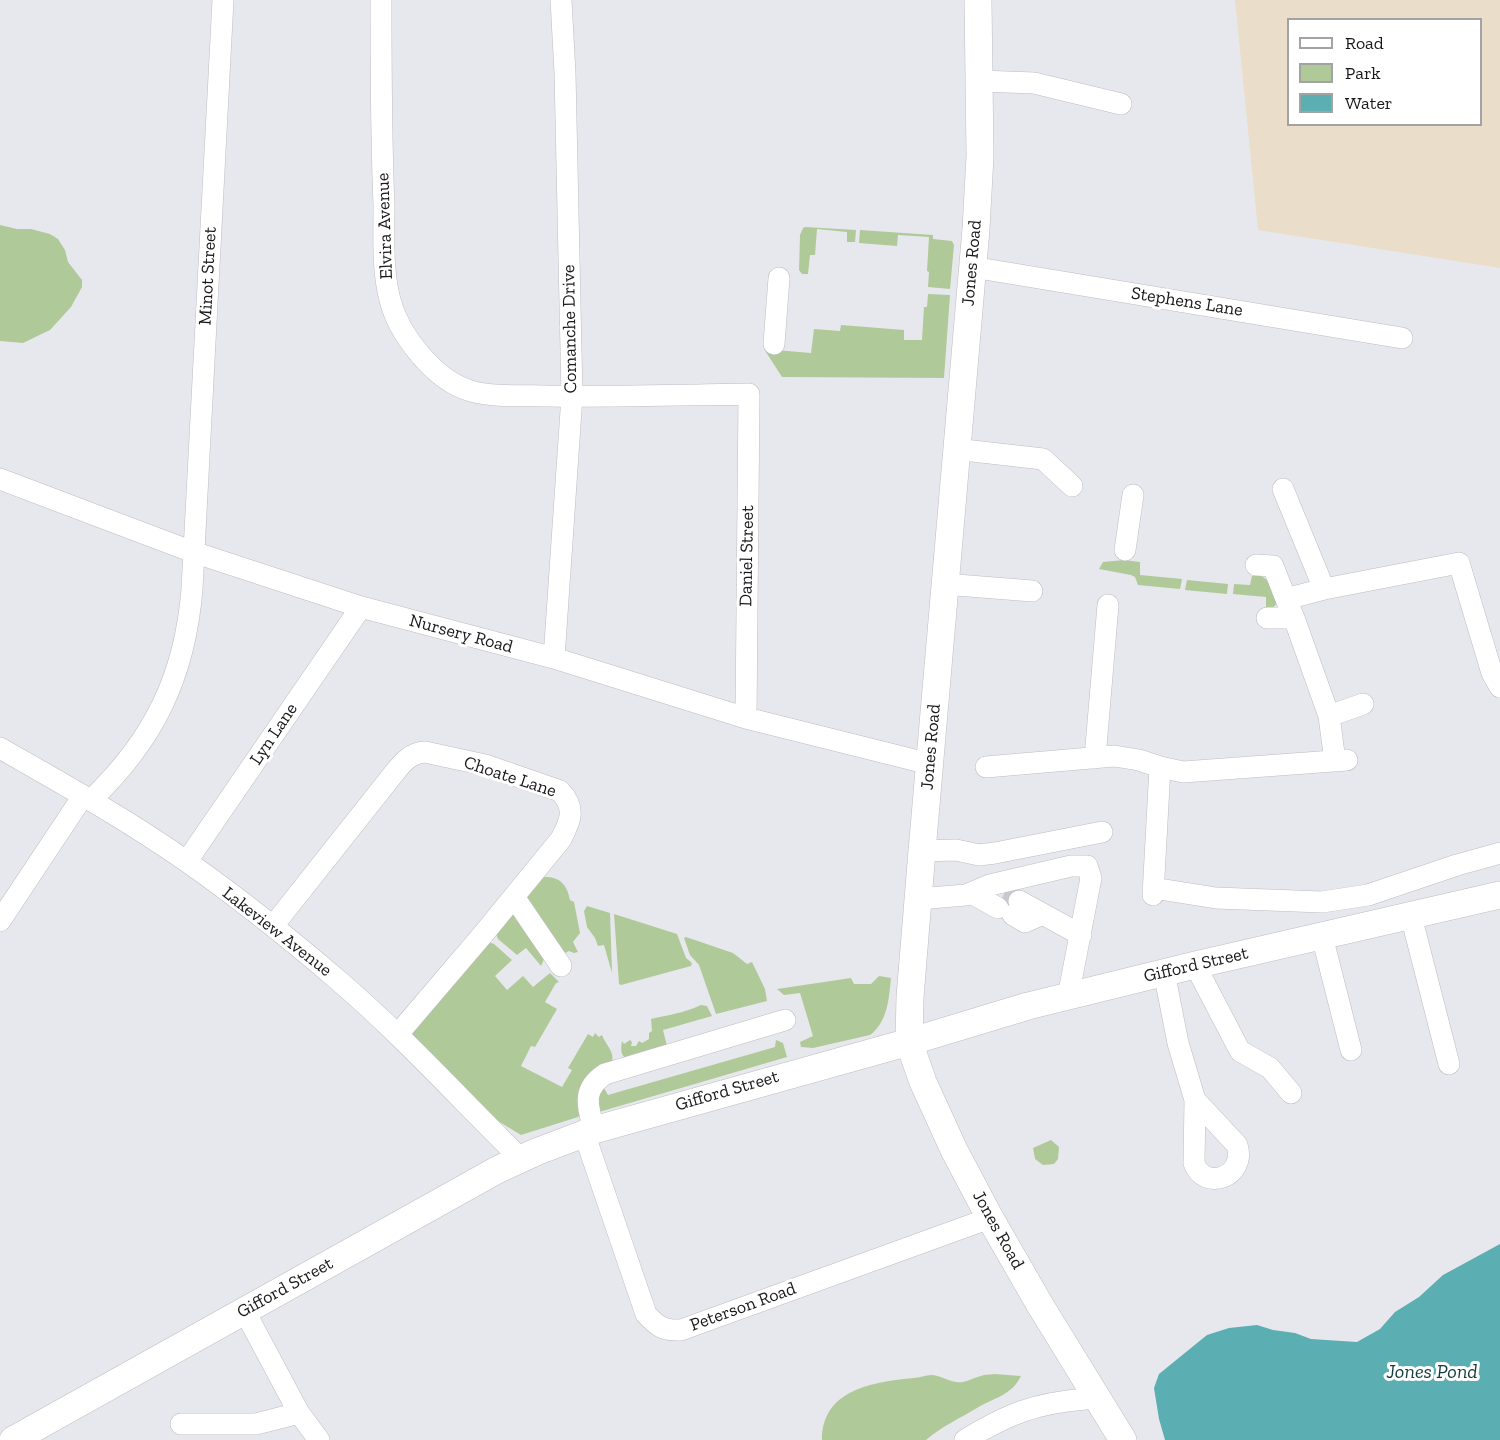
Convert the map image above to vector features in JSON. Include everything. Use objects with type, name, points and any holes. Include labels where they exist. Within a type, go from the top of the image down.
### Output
[{"type":"main road","name":"Jones Road","points":[[978,0],[980,156],[910,997],[909,1042],[923,1082],[945,1131],[990,1218],[1040,1305],[1123,1440]]},
{"type":"main road","name":"Gifford Street","points":[[13,1440],[520,1158],[589,1132],[1028,1006],[1164,972],[1500,895]]},
{"type":"street","name":"Minot Street","points":[[0,921],[87,798],[114,775],[138,745],[170,690],[183,653],[191,602],[223,0]]},
{"type":"street","name":"Elvira Avenue","points":[[381,0],[381,115],[386,283],[396,317],[417,351],[445,378],[472,391],[491,394],[572,396],[748,394]]},
{"type":"street","name":"Comanche Drive","points":[[554,658],[572,396],[565,73],[561,0]]},
{"type":"street","points":[[980,81],[1034,83],[1121,104]]},
{"type":"street","name":"Stephens Lane","points":[[972,267],[1402,338]]},
{"type":"street","points":[[774,344],[779,278]]},
{"type":"street","name":"Daniel Street","points":[[746,718],[748,394]]},
{"type":"street","points":[[955,449],[1042,459],[1072,486]]},
{"type":"street","name":"Nursery Road","points":[[0,479],[194,552],[361,607],[554,658],[746,718],[930,764]]},
{"type":"street","points":[[1283,489],[1324,589]]},
{"type":"street","points":[[1125,550],[1133,495]]},
{"type":"street","points":[[1267,618],[1324,589],[1459,563],[1492,674],[1500,687]]},
{"type":"street","points":[[986,767],[1114,756],[1183,772],[1341,761],[1329,716],[1290,608],[1272,566],[1256,565]]},
{"type":"street","points":[[944,585],[1032,591]]},
{"type":"street","points":[[1095,758],[1108,605]]},
{"type":"street","name":"Lyn Lane","points":[[187,861],[361,607]]},
{"type":"street","points":[[1329,716],[1363,704]]},
{"type":"street","name":"Lakeview Avenue","points":[[0,748],[87,798],[187,861],[273,926],[398,1034],[520,1158]]},
{"type":"street","name":"Choate Lane","points":[[273,926],[399,767],[417,753],[425,752],[485,765],[560,791],[571,808],[570,818],[561,839],[398,1034]]},
{"type":"street","points":[[1160,767],[1153,892],[1216,898],[1322,902],[1368,895],[1500,853]]},
{"type":"street","points":[[922,851],[956,850],[979,855],[1102,832]]},
{"type":"street","points":[[999,900],[1071,866],[1087,866],[1091,878],[1068,996]]},
{"type":"street","points":[[514,897],[561,966]]},
{"type":"street","points":[[918,899],[999,900],[1081,934]]},
{"type":"street","points":[[1411,916],[1449,1064]]},
{"type":"street","points":[[1322,936],[1351,1050]]},
{"type":"street","points":[[1195,965],[1240,1051],[1270,1068],[1291,1093]]},
{"type":"street","points":[[1164,972],[1178,1043],[1195,1100]]},
{"type":"street","name":"Peterson Road","points":[[785,1020],[604,1074],[595,1080],[588,1096],[589,1132],[646,1314],[657,1326],[681,1330],[990,1218]]},
{"type":"street","points":[[244,1310],[299,1413],[319,1440]]},
{"type":"street","points":[[965,1440],[1010,1415],[1049,1403],[1086,1399]]},
{"type":"street","points":[[181,1424],[256,1424],[299,1413]]},
{"type":"shaded area","points":[[1235,0],[1500,0],[1500,268],[1258,230]]},
{"type":"green space","points":[[0,225],[31,229],[50,234],[58,239],[65,250],[68,262],[82,280],[82,287],[71,307],[50,330],[23,343],[0,341]]},
{"type":"green space","points":[[805,227],[856,230],[855,242],[847,242],[847,232],[817,229],[815,255],[810,255],[808,274],[802,274],[799,270],[800,235]]},
{"type":"green space","points":[[860,230],[933,235],[933,239],[952,241],[954,245],[950,289],[928,287],[929,237],[898,235],[897,246],[859,243]]},
{"type":"green space","points":[[928,294],[950,295],[944,378],[782,377],[764,349],[811,353],[814,329],[840,331],[841,325],[904,330],[904,340],[922,340],[924,307],[927,307]]},
{"type":"green space","points":[[1124,560],[1140,562],[1140,575],[1182,579],[1180,589],[1138,585],[1135,577],[1131,575],[1099,569],[1103,562]]},
{"type":"green space","points":[[1257,574],[1268,582],[1272,589],[1277,603],[1272,609],[1266,608],[1266,597],[1233,594],[1234,584],[1250,585],[1252,576]]},
{"type":"green space","points":[[1187,580],[1228,584],[1227,594],[1185,590]]},
{"type":"green space","points":[[544,877],[559,880],[567,890],[570,900],[574,902],[580,933],[573,942],[578,952],[569,951],[561,955],[523,901],[537,880]]},
{"type":"green space","points":[[587,906],[610,913],[612,973],[604,945],[598,946],[587,927],[584,911]]},
{"type":"green space","points":[[512,912],[545,957],[541,966],[526,948],[517,955],[498,939],[495,932]]},
{"type":"green space","points":[[614,914],[677,934],[686,958],[692,963],[691,966],[619,984]]},
{"type":"green space","points":[[684,938],[733,953],[747,964],[752,962],[765,989],[767,1001],[716,1014],[699,965],[690,955]]},
{"type":"green space","points":[[488,942],[494,944],[512,960],[495,976],[507,990],[523,976],[533,987],[550,973],[559,982],[556,983],[545,1002],[557,1009],[535,1047],[531,1046],[521,1066],[562,1087],[572,1070],[568,1068],[588,1034],[593,1037],[595,1033],[599,1037],[602,1035],[611,1051],[612,1061],[593,1071],[584,1081],[578,1117],[521,1135],[498,1121],[413,1036],[412,1033]]},
{"type":"green space","points":[[879,976],[891,978],[884,1016],[876,1030],[870,1035],[813,1048],[801,1047],[800,1042],[813,1036],[800,993],[784,995],[777,989],[851,978],[854,984],[871,984]]},
{"type":"green space","points":[[701,1005],[707,1006],[712,1016],[663,1030],[667,1046],[625,1058],[623,1056],[622,1041],[624,1044],[630,1040],[631,1046],[636,1046],[639,1041],[642,1043],[649,1039],[649,1033],[652,1031],[651,1019]]},
{"type":"green space","points":[[776,1040],[783,1043],[787,1057],[599,1112],[598,1094],[604,1088],[608,1095],[775,1047]]},
{"type":"green space","points":[[1051,1140],[1059,1147],[1058,1159],[1054,1164],[1043,1165],[1035,1159],[1033,1148]]},
{"type":"green space","points":[[994,1374],[1021,1376],[1007,1392],[951,1423],[926,1440],[822,1440],[824,1423],[831,1409],[853,1391],[882,1382],[932,1375],[963,1382]]},
{"type":"water","name":"Jones Pond","points":[[1500,1244],[1500,1440],[1165,1440],[1154,1388],[1159,1374],[1207,1335],[1229,1328],[1257,1325],[1311,1339],[1357,1342],[1380,1329],[1395,1312],[1419,1297],[1443,1275]]},
{"type":"tunnel","points":[[1004,894],[1019,901]]}]
